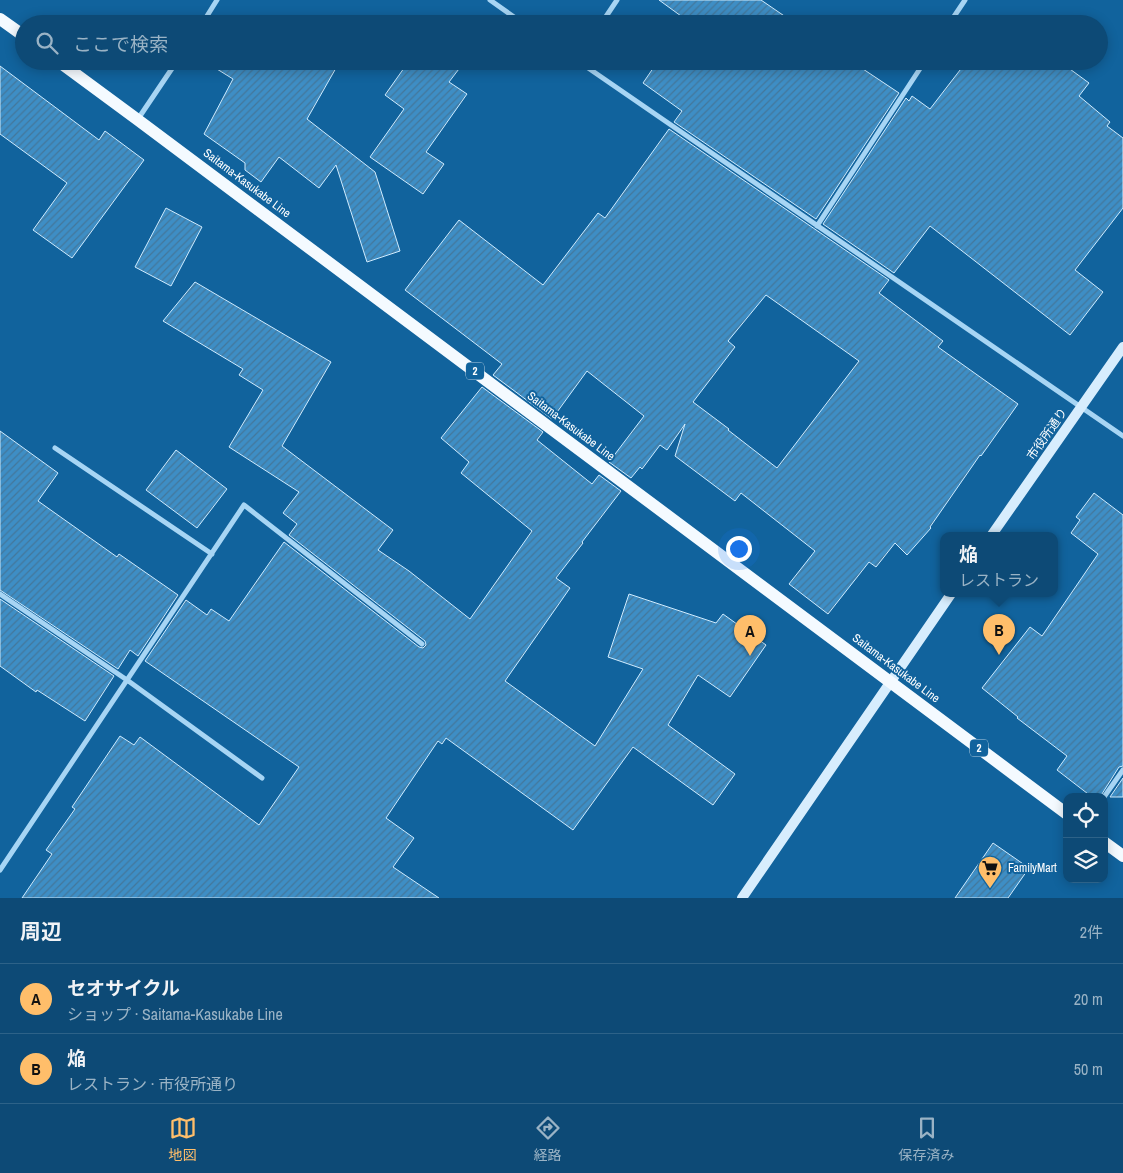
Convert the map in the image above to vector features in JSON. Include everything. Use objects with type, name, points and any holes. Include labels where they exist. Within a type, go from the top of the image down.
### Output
[{"type":"main road","points":[[0,19],[15,30]]},
{"type":"main road","name":"Saitama-Kasukabe Line","points":[[70,70],[1063,811]]},
{"type":"main road","points":[[1108,845],[1123,856]]},
{"type":"street","points":[[208,15],[218,0]]},
{"type":"street","points":[[490,0],[511,15]]},
{"type":"street","points":[[607,15],[617,0]]},
{"type":"street","points":[[956,15],[965,0]]},
{"type":"street","points":[[138,120],[171,70]]},
{"type":"street","points":[[591,70],[1123,436]]},
{"type":"street","points":[[817,226],[919,70]]},
{"type":"street","name":"市役所通り","points":[[994,532],[1123,347]]},
{"type":"street","points":[[55,448],[212,554]]},
{"type":"street","points":[[0,870],[244,505],[422,644]]},
{"type":"street","points":[[0,594],[128,680],[262,778]]},
{"type":"street","points":[[742,898],[949,597]]},
{"type":"street","points":[[1107,793],[1123,770]]},
{"type":"building","points":[[659,0],[761,0],[783,15],[680,15]]},
{"type":"building","points":[[0,66],[99,140],[105,131],[144,160],[72,258],[33,230],[67,183],[0,134]]},
{"type":"building","points":[[218,70],[335,70],[307,119],[375,172],[400,251],[367,262],[336,165],[319,188],[279,157],[261,182],[245,170],[245,163],[204,134],[233,79]]},
{"type":"building","points":[[403,70],[458,70],[449,82],[467,94],[426,152],[444,164],[423,194],[370,157],[404,109],[385,95]]},
{"type":"building","points":[[652,70],[864,70],[899,93],[816,219],[674,122],[682,111],[643,83]]},
{"type":"building","points":[[960,70],[1071,70],[1089,83],[1079,96],[1110,122],[1107,126],[1123,138],[1123,208],[1075,270],[1103,292],[1070,335],[930,226],[894,273],[823,224],[906,98],[909,101],[912,96],[930,109]]},
{"type":"building","points":[[669,129],[889,280],[879,293],[943,341],[938,347],[1018,404],[980,455],[931,528],[907,555],[895,543],[876,567],[869,562],[828,614],[789,584],[815,551],[741,493],[735,501],[675,456],[685,424],[667,450],[660,445],[642,469],[640,467],[631,478],[609,462],[644,416],[587,371],[552,419],[493,375],[502,364],[405,290],[459,220],[543,285],[598,213],[605,218]],"holes":[[[766,295],[859,361],[777,468],[693,402],[735,347],[728,341]]]},
{"type":"building","points":[[166,208],[202,227],[171,286],[135,267]]},
{"type":"building","points":[[195,282],[331,362],[282,446],[393,530],[378,550],[409,571],[470,619],[532,531],[461,473],[469,462],[441,438],[482,387],[543,432],[537,440],[592,484],[599,475],[621,491],[556,578],[570,588],[505,681],[595,746],[643,669],[608,657],[629,594],[716,623],[723,614],[766,645],[730,697],[698,675],[668,725],[735,774],[713,805],[633,747],[573,830],[446,738],[442,744],[438,741],[386,818],[414,838],[393,867],[439,898],[22,898],[52,854],[46,850],[75,809],[72,807],[120,736],[134,745],[140,737],[259,825],[299,767],[145,661],[186,600],[207,615],[211,609],[229,621],[284,542],[419,647],[423,648],[426,645],[425,641],[289,535],[297,524],[283,513],[299,492],[229,447],[263,390],[239,375],[243,369],[163,321]]},
{"type":"building","points":[[0,431],[58,473],[38,501],[117,557],[119,554],[178,595],[138,656],[130,650],[118,669],[0,590]]},
{"type":"building","points":[[176,450],[227,489],[197,528],[146,490]]},
{"type":"building","points":[[1094,493],[1123,515],[1123,766],[1119,767],[1103,793],[1087,793],[1057,770],[1067,756],[1017,718],[982,688],[1030,627],[1042,636],[1098,554],[1071,533],[1080,520],[1076,517]]},
{"type":"building","points":[[0,599],[114,676],[85,721],[37,690],[36,692],[0,666]]},
{"type":"building","points":[[1123,778],[1123,797],[1110,797]]},
{"type":"building","points":[[993,843],[1029,868],[1008,898],[955,898]]},
{"type":"place","name":"焔","points":[[999,655]]},
{"type":"place","name":"セオサイクル","points":[[750,656]]},
{"type":"place","name":"FamilyMart","points":[[990,889]]}]
